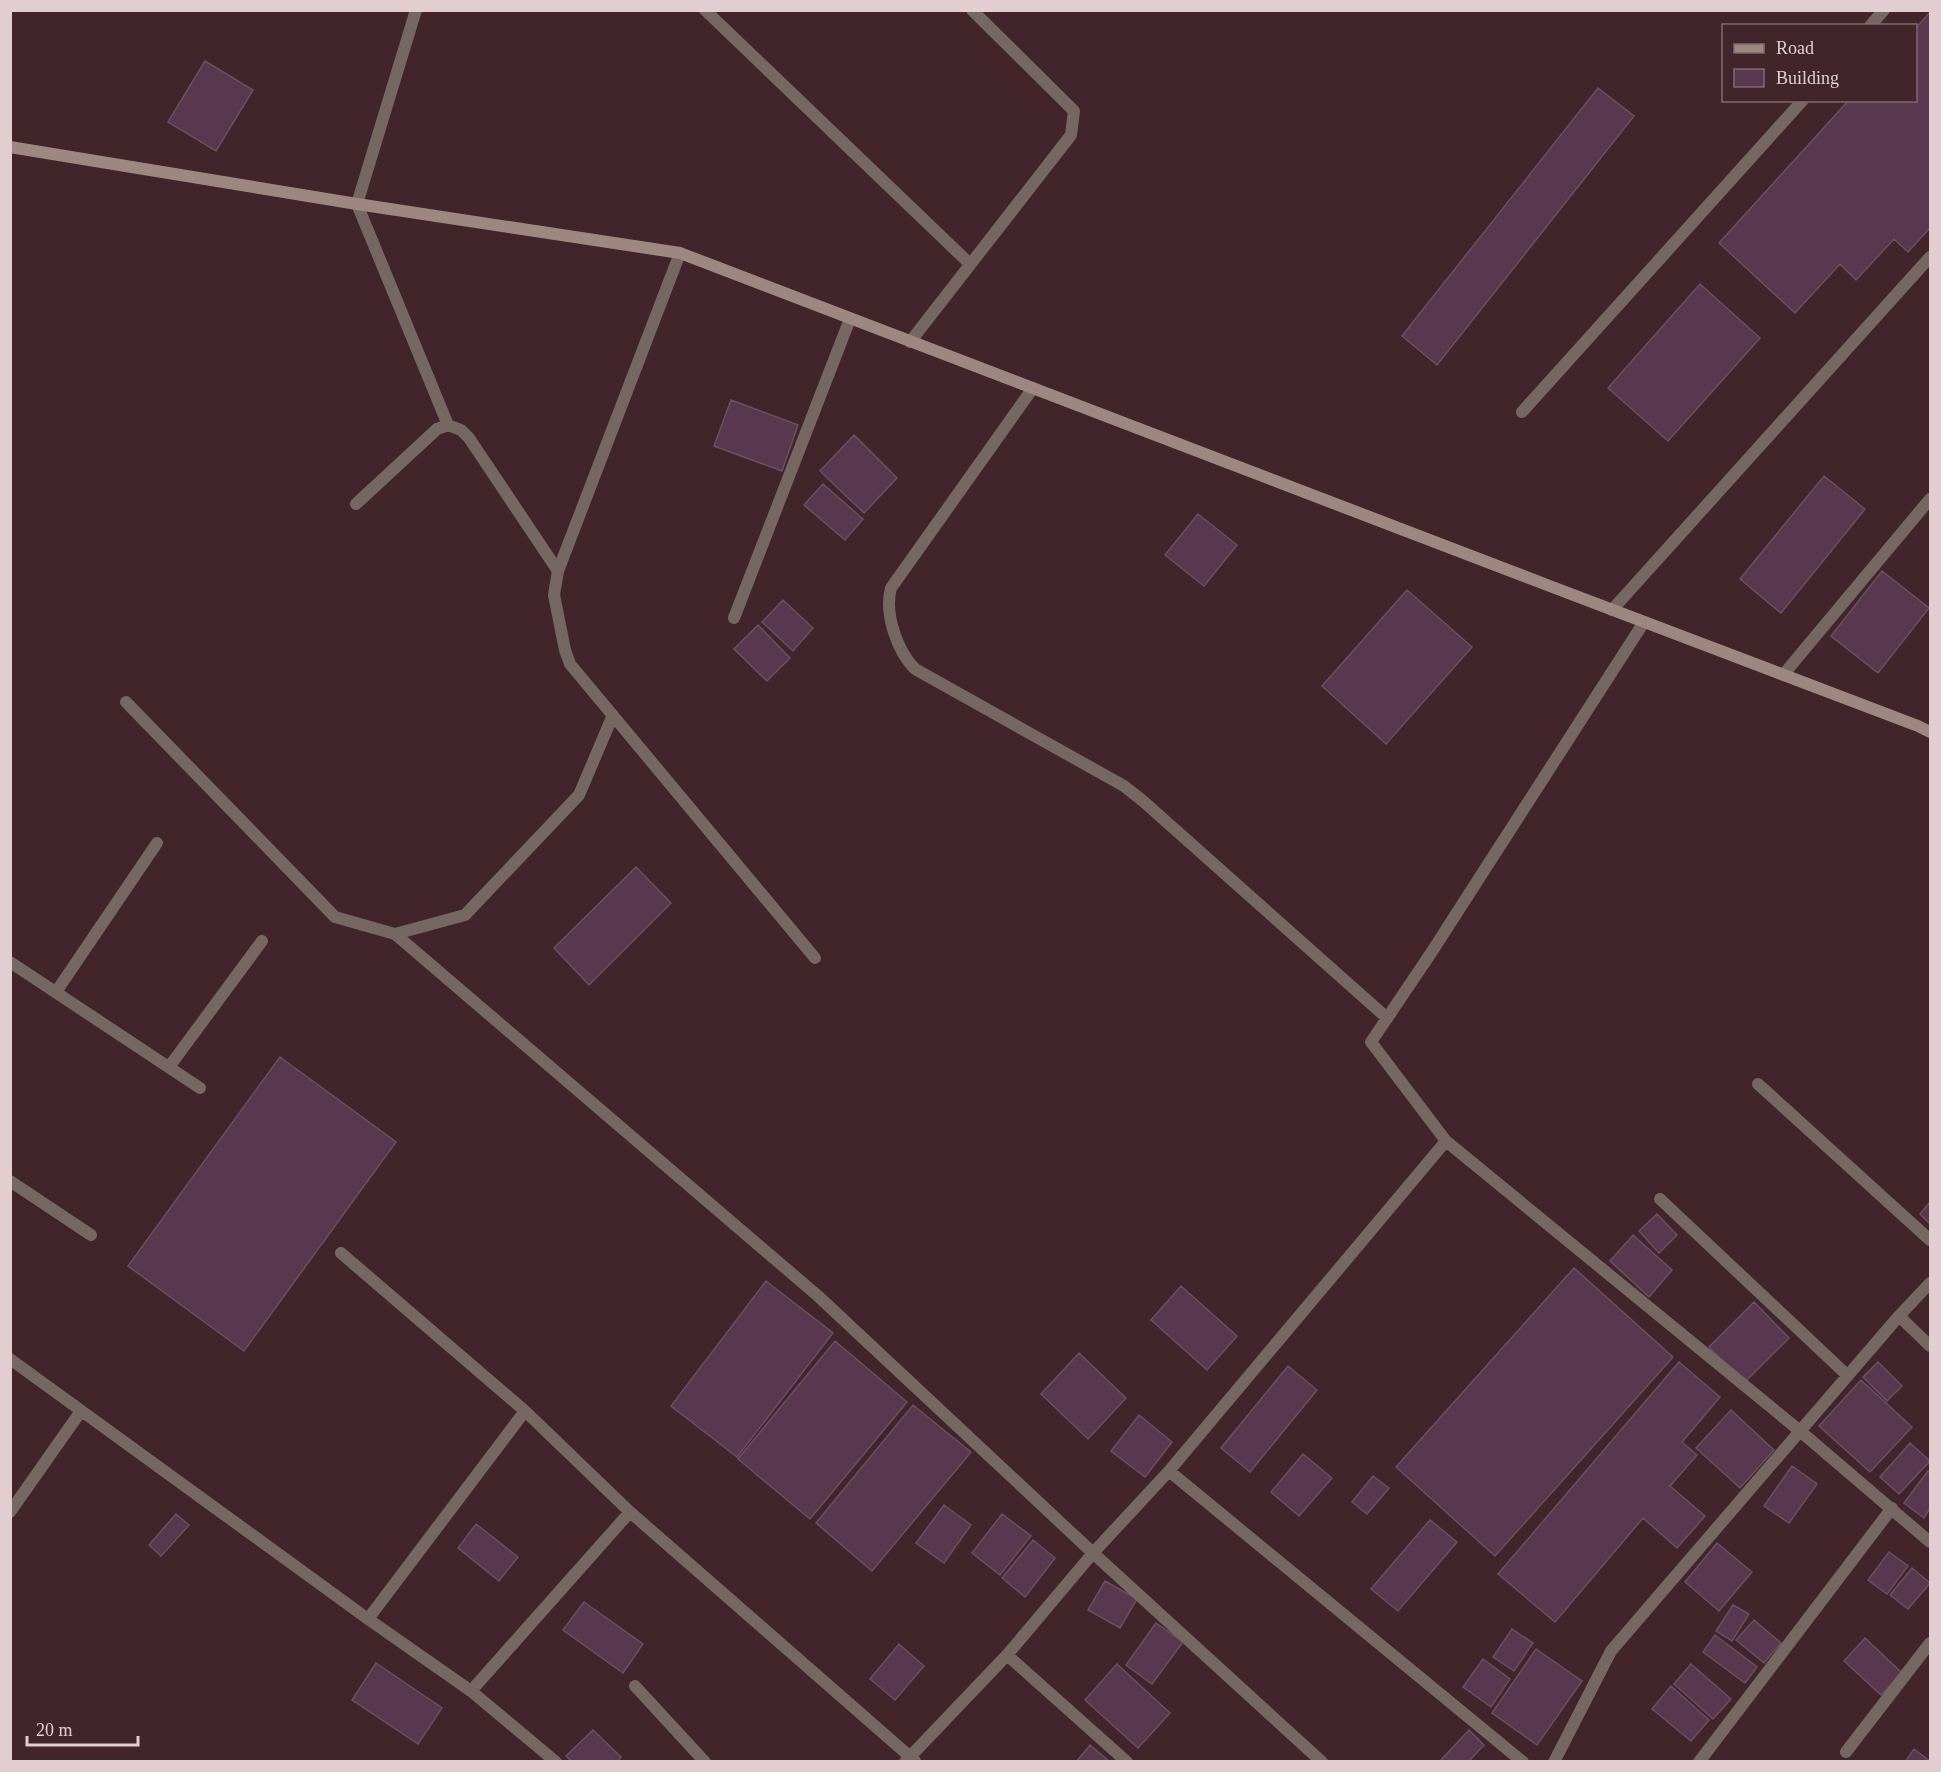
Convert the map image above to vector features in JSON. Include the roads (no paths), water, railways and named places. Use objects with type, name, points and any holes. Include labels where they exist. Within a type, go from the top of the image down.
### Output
[{"type":"street","points":[[416,10],[357,204],[448,425]]},
{"type":"street","points":[[705,10],[970,264]]},
{"type":"street","points":[[910,342],[1071,135],[1074,111],[972,10]]},
{"type":"street","points":[[1872,24],[1884,10]]},
{"type":"street","points":[[1522,412],[1801,102]]},
{"type":"street","points":[[10,147],[357,204],[680,253],[1930,732]]},
{"type":"street","points":[[680,253],[558,571],[554,595],[570,664],[815,958]]},
{"type":"street","points":[[1612,610],[1930,257]]},
{"type":"street","points":[[734,618],[850,319]]},
{"type":"street","points":[[1033,388],[891,588],[889,611],[893,630],[910,664],[915,669],[1124,786],[1387,1018]]},
{"type":"street","points":[[356,504],[437,429],[448,425],[461,430],[469,438],[558,571]]},
{"type":"street","points":[[1783,675],[1930,499]]},
{"type":"street","points":[[1644,622],[1431,953],[1371,1042],[1446,1141],[1800,1431],[1930,1542]]},
{"type":"street","points":[[126,702],[335,917],[395,934],[818,1296],[1322,1761]]},
{"type":"street","points":[[395,934],[465,915],[579,795],[613,716]]},
{"type":"street","points":[[56,992],[157,843]]},
{"type":"street","points":[[169,1067],[262,941]]},
{"type":"street","points":[[10,962],[200,1088]]},
{"type":"street","points":[[1758,1084],[1930,1240]]},
{"type":"street","points":[[341,1253],[525,1411],[630,1512],[910,1760],[1007,1655],[1093,1552],[1169,1471],[1446,1141]]},
{"type":"street","points":[[10,1181],[91,1234]]},
{"type":"street","points":[[1660,1198],[1848,1376]]},
{"type":"street","points":[[1554,1761],[1611,1651],[1899,1316],[1930,1283]]},
{"type":"street","points":[[1899,1316],[1930,1346]]},
{"type":"street","points":[[10,1359],[368,1619],[471,1690],[556,1761]]},
{"type":"street","points":[[10,1512],[81,1411]]},
{"type":"street","points":[[368,1619],[525,1411]]},
{"type":"street","points":[[1169,1471],[1523,1761]]},
{"type":"street","points":[[1699,1761],[1892,1508]]},
{"type":"street","points":[[471,1690],[630,1512]]},
{"type":"street","points":[[1846,1752],[1930,1643]]},
{"type":"street","points":[[1007,1655],[1127,1761]]},
{"type":"street","points":[[635,1686],[705,1761]]}]
